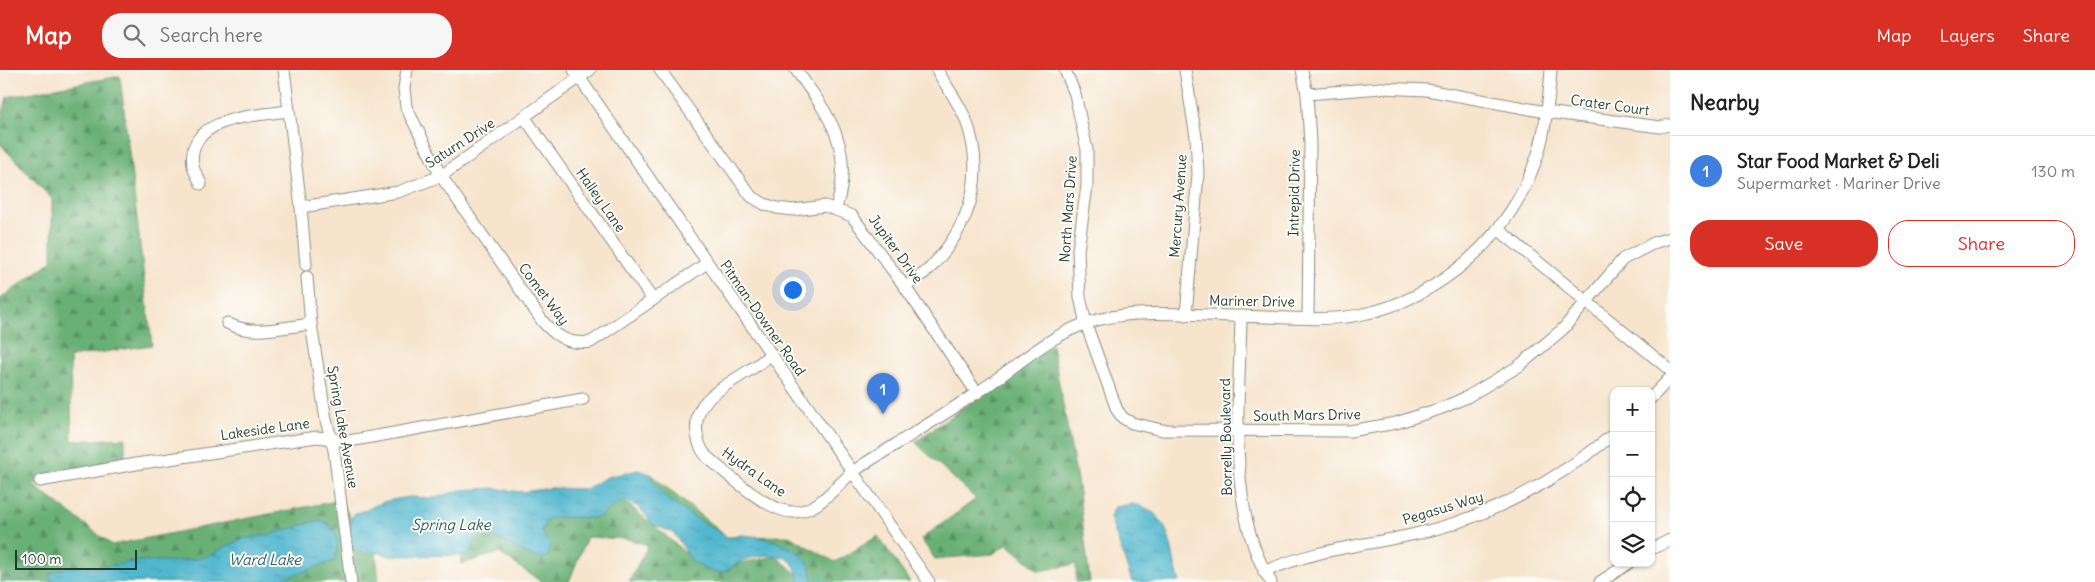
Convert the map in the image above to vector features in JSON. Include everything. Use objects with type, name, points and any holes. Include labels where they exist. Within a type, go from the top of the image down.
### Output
[{"type":"street","name":"Spring Lake Avenue","points":[[284,70],[301,207],[311,324],[326,420],[334,450],[349,552],[351,582]]},
{"type":"street","name":"Comet Way","points":[[407,70],[404,88],[406,107],[441,176],[543,322],[559,338],[576,342],[591,342],[707,263]]},
{"type":"street","name":"Saturn Drive","points":[[301,207],[398,192],[441,176],[525,118],[577,73],[590,70]]},
{"type":"street","name":"Jupiter Drive","points":[[660,70],[751,196],[764,204],[784,210],[814,206],[836,208],[852,216],[859,223],[905,286],[977,393]]},
{"type":"street","points":[[796,70],[828,114],[838,140],[843,176],[836,208]]},
{"type":"street","points":[[905,286],[931,267],[958,234],[966,218],[974,178],[976,162],[965,119],[937,70]]},
{"type":"street","name":"North Mars Drive","points":[[1065,70],[1075,94],[1087,150],[1087,186],[1078,250],[1080,297],[1086,324]]},
{"type":"street","name":"Mercury Avenue","points":[[1185,70],[1196,138],[1198,174],[1186,315]]},
{"type":"street","name":"Intrepid Drive","points":[[1302,70],[1307,94],[1310,143],[1308,317]]},
{"type":"street","name":"Mariner Drive","points":[[853,472],[977,393],[1052,338],[1086,324],[1122,315],[1308,317],[1358,315],[1406,299],[1454,271],[1498,230],[1518,199],[1540,148],[1551,70]]},
{"type":"street","name":"Pitman-Downer Road","points":[[577,73],[929,582]]},
{"type":"street","name":"Crater Court","points":[[1307,94],[1381,88],[1418,90],[1546,112],[1660,127],[1670,124]]},
{"type":"street","points":[[201,184],[194,168],[193,159],[196,146],[206,131],[221,122],[288,111]]},
{"type":"street","name":"Halley Lane","points":[[525,118],[653,300]]},
{"type":"street","points":[[1498,230],[1670,370]]},
{"type":"street","name":"South Mars Drive","points":[[1086,324],[1109,393],[1123,418],[1146,428],[1350,432],[1396,423],[1442,408],[1467,397],[1519,366],[1563,328],[1623,259],[1656,242],[1670,238]]},
{"type":"street","name":"Borrelly Boulevard","points":[[1241,316],[1240,472],[1245,516],[1252,541],[1268,577]]},
{"type":"street","points":[[227,323],[236,328],[250,331],[311,324]]},
{"type":"street","name":"Hydra Lane","points":[[771,354],[702,405],[696,423],[701,450],[759,497],[783,510],[792,512],[818,503],[833,492],[853,472]]},
{"type":"street","points":[[1655,394],[1670,378]]},
{"type":"street","name":"Lakeside Lane","points":[[40,481],[317,437],[349,441],[583,399]]},
{"type":"street","name":"Pegasus Way","points":[[1268,577],[1323,551],[1413,534],[1490,510],[1558,475],[1610,437]]},
{"type":"street","points":[[1655,547],[1670,540]]},
{"type":"street","points":[[1600,582],[1623,567]]},
{"type":"green space","points":[[120,76],[152,345],[70,357],[72,441],[125,438],[125,466],[32,484],[112,545],[341,500],[351,519],[361,552],[376,552],[379,582],[0,582],[0,299],[52,261],[52,199],[0,144],[0,124],[7,97]]},
{"type":"green space","points":[[1052,345],[1078,485],[1090,582],[1076,582],[1076,564],[1039,571],[1007,544],[993,554],[935,559],[921,539],[976,499],[915,442]]},
{"type":"green space","points":[[650,474],[727,537],[789,536],[835,562],[878,536],[910,582],[809,582],[807,561],[712,543],[618,476]]},
{"type":"green space","points":[[622,499],[706,570],[776,556],[806,582],[629,582],[648,545],[627,539],[587,537],[569,582],[540,581],[499,553],[461,564],[459,544],[483,528],[538,554],[544,517]]},
{"type":"water","name":"Spring Lake","points":[[639,470],[650,474],[654,484],[671,501],[727,537],[731,538],[742,535],[764,538],[788,546],[799,553],[807,561],[811,571],[811,582],[800,582],[795,567],[789,560],[784,557],[771,555],[750,558],[721,573],[707,570],[692,561],[674,533],[653,525],[639,507],[624,500],[597,518],[557,517],[548,519],[541,531],[550,544],[549,555],[544,559],[526,554],[505,542],[489,537],[479,536],[468,555],[390,556],[376,552],[367,554],[355,550],[350,537],[350,524],[353,515],[386,501],[409,497],[434,498],[461,490],[493,488],[521,492],[551,488],[586,489],[607,477]]},
{"type":"water","points":[[1132,504],[1145,508],[1155,514],[1162,523],[1171,545],[1180,582],[1132,582],[1110,517],[1115,507]]},
{"type":"water","name":"Ward Lake","points":[[319,520],[330,526],[336,536],[337,548],[334,561],[274,582],[54,582],[49,576],[52,572],[68,567],[97,568],[138,561],[181,561],[201,558],[214,554],[224,547],[246,538],[269,535]]},
{"type":"waterway","points":[[812,582],[818,579],[828,582]]},
{"type":"place","name":"Star Food Market & Deli","points":[[883,414]]}]
